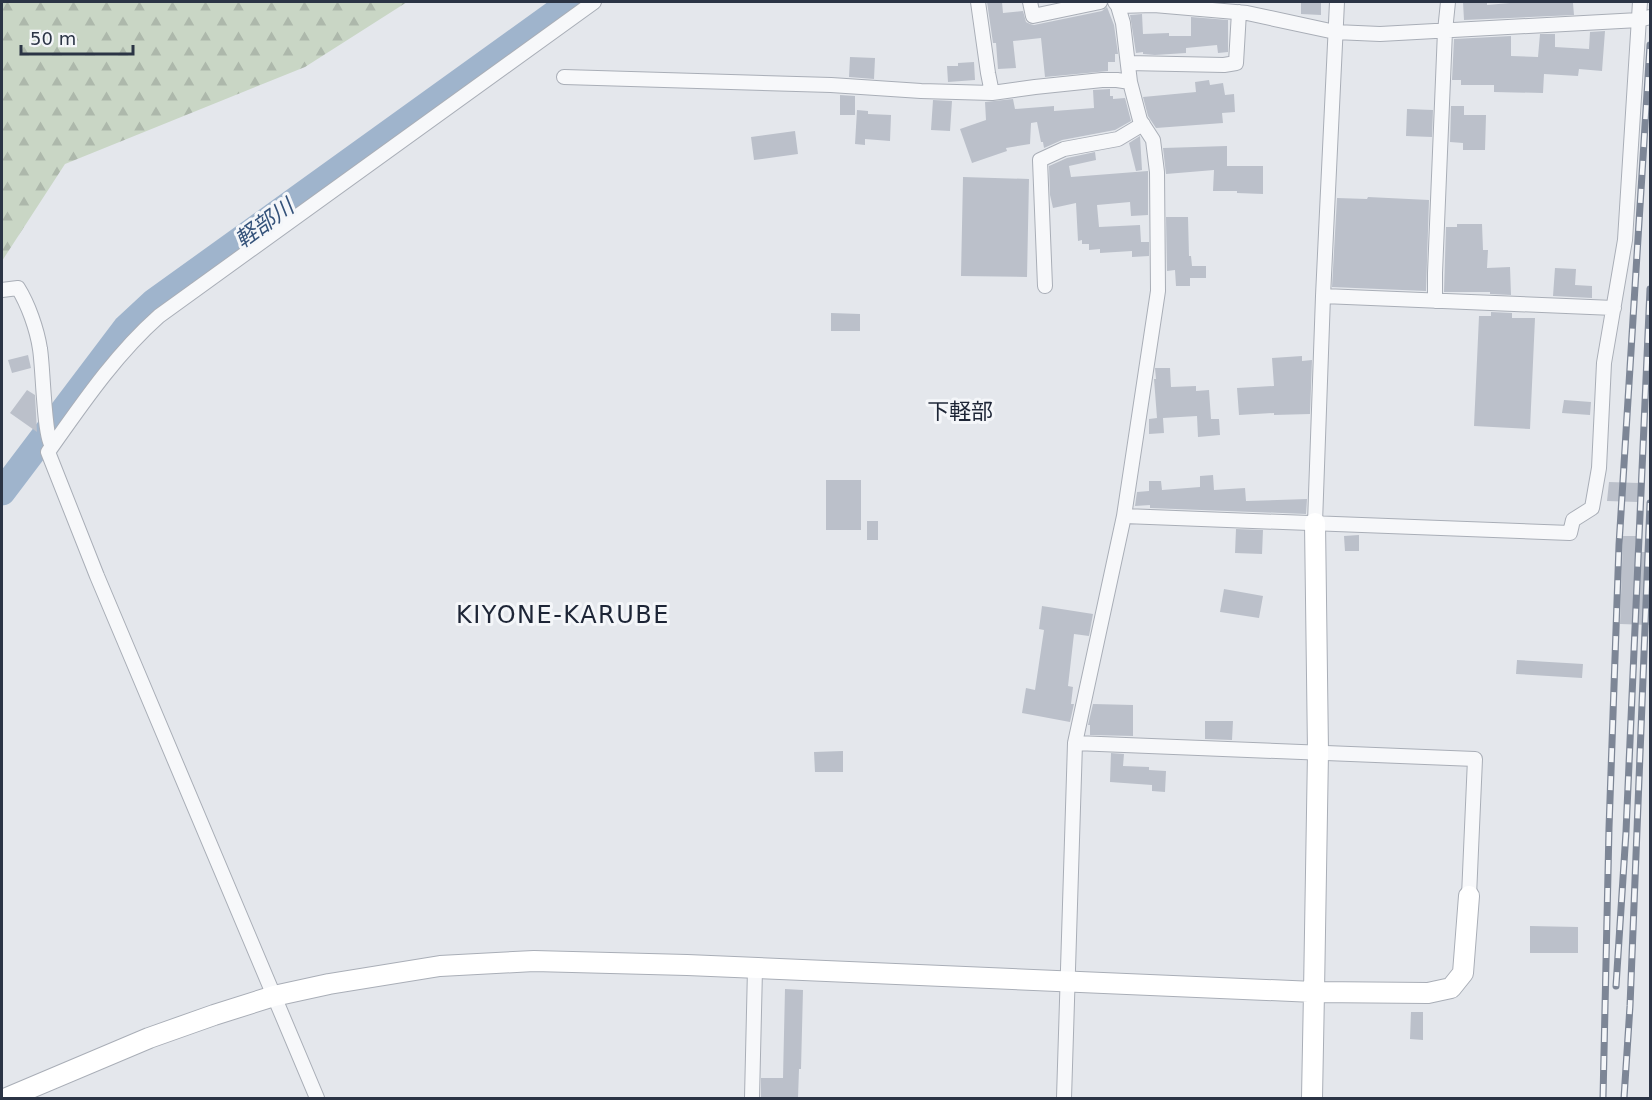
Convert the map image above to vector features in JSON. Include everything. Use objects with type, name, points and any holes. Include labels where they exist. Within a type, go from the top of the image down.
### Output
[{"type":"street","points":[[318,1098],[92,565],[48,452],[51,444],[80,406],[134,340],[159,316],[594,2]]},
{"type":"street","points":[[978,2],[992,93]]},
{"type":"street","points":[[1030,2],[1034,16],[1100,2]]},
{"type":"street","points":[[1312,1098],[1318,752],[1315,523],[1337,2]]},
{"type":"street","points":[[1435,301],[1448,2]]},
{"type":"street","points":[[1124,516],[1570,533],[1573,520],[1592,508],[1599,468],[1604,363],[1626,228],[1645,18],[1640,2]]},
{"type":"street","points":[[1064,1098],[1076,743],[1124,516],[1158,291],[1157,172],[1153,140],[1140,120],[1130,82],[1123,23],[1117,4],[1239,12],[1335,32],[1380,34],[1645,18]]},
{"type":"street","points":[[1128,63],[1224,65],[1236,63],[1239,12]]},
{"type":"street","points":[[564,77],[831,85],[992,93],[1102,80],[1130,82]]},
{"type":"street","points":[[1046,286],[1040,160],[1064,149],[1118,139],[1143,124]]},
{"type":"street","points":[[2,290],[18,288],[26,301],[40,347],[46,420],[51,444]]},
{"type":"street","points":[[1323,296],[1614,309]]},
{"type":"street","points":[[7,1098],[149,1038],[274,996],[329,984],[440,966],[522,961],[687,965],[1314,992],[1428,993],[1451,988],[1463,973],[1475,759],[1076,743]]},
{"type":"street","points":[[752,1098],[755,969]]},
{"type":"green space","points":[[2,2],[407,2],[305,67],[65,164],[2,261]]},
{"type":"building","points":[[987,2],[1002,2],[1003,13],[1023,11],[1026,22],[1034,25],[1102,11],[1107,7],[1114,25],[1118,54],[1115,54],[1115,62],[1108,62],[1108,71],[1045,77],[1041,38],[1013,41],[1016,68],[998,69],[996,43],[993,43]]},
{"type":"building","points":[[1301,2],[1321,2],[1321,15],[1301,14]]},
{"type":"building","points":[[1463,2],[1487,2],[1487,5],[1510,2],[1570,2],[1573,3],[1574,15],[1464,20]]},
{"type":"building","points":[[1142,14],[1143,34],[1169,33],[1169,36],[1191,36],[1191,17],[1228,20],[1228,52],[1218,53],[1217,45],[1186,48],[1186,53],[1155,55],[1136,53],[1130,15]]},
{"type":"building","points":[[1605,31],[1602,71],[1579,69],[1578,76],[1544,74],[1543,93],[1494,92],[1494,85],[1461,85],[1461,80],[1452,80],[1454,39],[1511,36],[1511,56],[1538,57],[1540,34],[1555,34],[1555,47],[1589,49],[1590,32]]},
{"type":"building","points":[[850,57],[875,58],[874,79],[849,77]]},
{"type":"building","points":[[974,62],[975,80],[948,82],[947,66]]},
{"type":"building","points":[[1209,80],[1210,85],[1223,83],[1225,95],[1234,94],[1235,112],[1222,113],[1223,123],[1156,128],[1148,116],[1143,97],[1196,92],[1195,82]]},
{"type":"building","points":[[1110,89],[1110,96],[1113,96],[1113,99],[1125,98],[1131,121],[1115,130],[1062,140],[1044,148],[1037,122],[1031,123],[1030,144],[1006,148],[1007,151],[972,163],[960,129],[986,120],[985,102],[1013,99],[1015,109],[1054,106],[1054,111],[1094,108],[1093,90]]},
{"type":"building","points":[[840,95],[855,96],[855,115],[840,115]]},
{"type":"building","points":[[933,100],[952,101],[950,131],[931,130]]},
{"type":"building","points":[[1451,106],[1464,106],[1464,115],[1486,115],[1485,150],[1463,150],[1463,143],[1450,142]]},
{"type":"building","points":[[1407,109],[1433,110],[1432,137],[1406,136]]},
{"type":"building","points":[[857,110],[868,111],[868,114],[891,115],[890,141],[865,139],[865,145],[855,144]]},
{"type":"building","points":[[795,131],[798,154],[754,160],[751,137]]},
{"type":"building","points":[[1140,136],[1142,170],[1136,171],[1129,143]]},
{"type":"building","points":[[1227,146],[1227,166],[1263,166],[1263,194],[1213,191],[1214,170],[1166,174],[1163,148]]},
{"type":"building","points":[[1095,152],[1096,160],[1069,166],[1071,177],[1148,171],[1148,215],[1131,216],[1130,202],[1097,205],[1099,227],[1140,225],[1141,242],[1149,242],[1149,256],[1132,257],[1132,251],[1100,253],[1100,249],[1089,250],[1089,244],[1082,244],[1082,240],[1078,241],[1076,203],[1053,208],[1049,166],[1067,158]]},
{"type":"building","points":[[963,177],[1029,179],[1027,277],[961,276]]},
{"type":"building","points":[[1368,197],[1429,200],[1426,291],[1332,287],[1337,198],[1367,199]]},
{"type":"building","points":[[1166,217],[1188,217],[1189,256],[1191,256],[1192,266],[1206,266],[1206,278],[1190,278],[1190,286],[1176,286],[1175,270],[1167,271]]},
{"type":"building","points":[[1457,224],[1482,224],[1483,250],[1488,250],[1487,268],[1510,267],[1511,295],[1490,294],[1490,292],[1444,292],[1446,227],[1457,227]]},
{"type":"building","points":[[1555,268],[1576,269],[1575,285],[1592,286],[1592,298],[1553,296]]},
{"type":"building","points":[[1491,312],[1512,313],[1512,318],[1535,318],[1530,429],[1474,426],[1479,316],[1491,316]]},
{"type":"building","points":[[831,313],[860,314],[860,331],[831,331]]},
{"type":"building","points":[[28,355],[31,368],[12,373],[8,360]]},
{"type":"building","points":[[1302,356],[1302,361],[1312,360],[1310,414],[1239,415],[1237,388],[1274,386],[1272,358]]},
{"type":"building","points":[[1155,368],[1170,368],[1171,387],[1196,386],[1196,391],[1209,390],[1211,419],[1219,419],[1220,435],[1198,437],[1197,416],[1163,418],[1164,433],[1149,434],[1149,419],[1157,418]]},
{"type":"building","points":[[27,390],[35,395],[37,432],[10,413]]},
{"type":"building","points":[[1564,400],[1591,402],[1590,415],[1562,413]]},
{"type":"building","points":[[1213,475],[1214,490],[1245,488],[1246,501],[1307,499],[1306,514],[1135,506],[1137,492],[1149,491],[1149,481],[1161,481],[1162,490],[1200,487],[1200,476]]},
{"type":"building","points":[[826,480],[861,480],[861,530],[826,530]]},
{"type":"building","points":[[1609,482],[1639,483],[1638,502],[1607,501]]},
{"type":"building","points":[[867,521],[878,521],[878,540],[867,540]]},
{"type":"building","points":[[1236,529],[1263,530],[1262,554],[1235,553]]},
{"type":"building","points":[[1359,535],[1359,551],[1345,551],[1344,536]]},
{"type":"building","points":[[1623,536],[1636,536],[1635,552],[1650,552],[1650,625],[1620,624]]},
{"type":"building","points":[[1224,589],[1263,596],[1259,618],[1220,612]]},
{"type":"building","points":[[1042,606],[1093,614],[1089,636],[1074,634],[1068,686],[1073,687],[1071,704],[1074,704],[1070,722],[1022,713],[1026,688],[1035,690],[1044,630],[1039,629]]},
{"type":"building","points":[[1517,660],[1583,664],[1582,678],[1516,674]]},
{"type":"building","points":[[1093,704],[1133,705],[1133,736],[1090,735],[1090,725],[1088,725]]},
{"type":"building","points":[[1205,721],[1233,721],[1232,740],[1205,739]]},
{"type":"building","points":[[843,751],[843,772],[815,772],[814,752]]},
{"type":"building","points":[[1111,753],[1124,754],[1123,766],[1149,767],[1149,770],[1166,771],[1165,792],[1152,791],[1152,785],[1110,782]]},
{"type":"building","points":[[1530,926],[1578,927],[1578,953],[1530,953]]},
{"type":"building","points":[[785,989],[803,990],[798,1098],[761,1098],[761,1078],[783,1078]]},
{"type":"building","points":[[1411,1012],[1423,1012],[1423,1040],[1410,1039]]},
{"type":"waterway","name":"軽部川","points":[[2,492],[126,328],[154,302],[571,2]]},
{"type":"railway","points":[[1603,1098],[1609,828],[1619,545],[1650,45]]},
{"type":"railway","points":[[1616,986],[1626,832],[1650,289]]},
{"type":"railway","points":[[1624,1098],[1630,1006],[1650,503]]},
{"type":"district","name":"下軽部","points":[[960,411]]},
{"type":"district","name":"KIYONE-KARUBE","points":[[563,615]]}]
